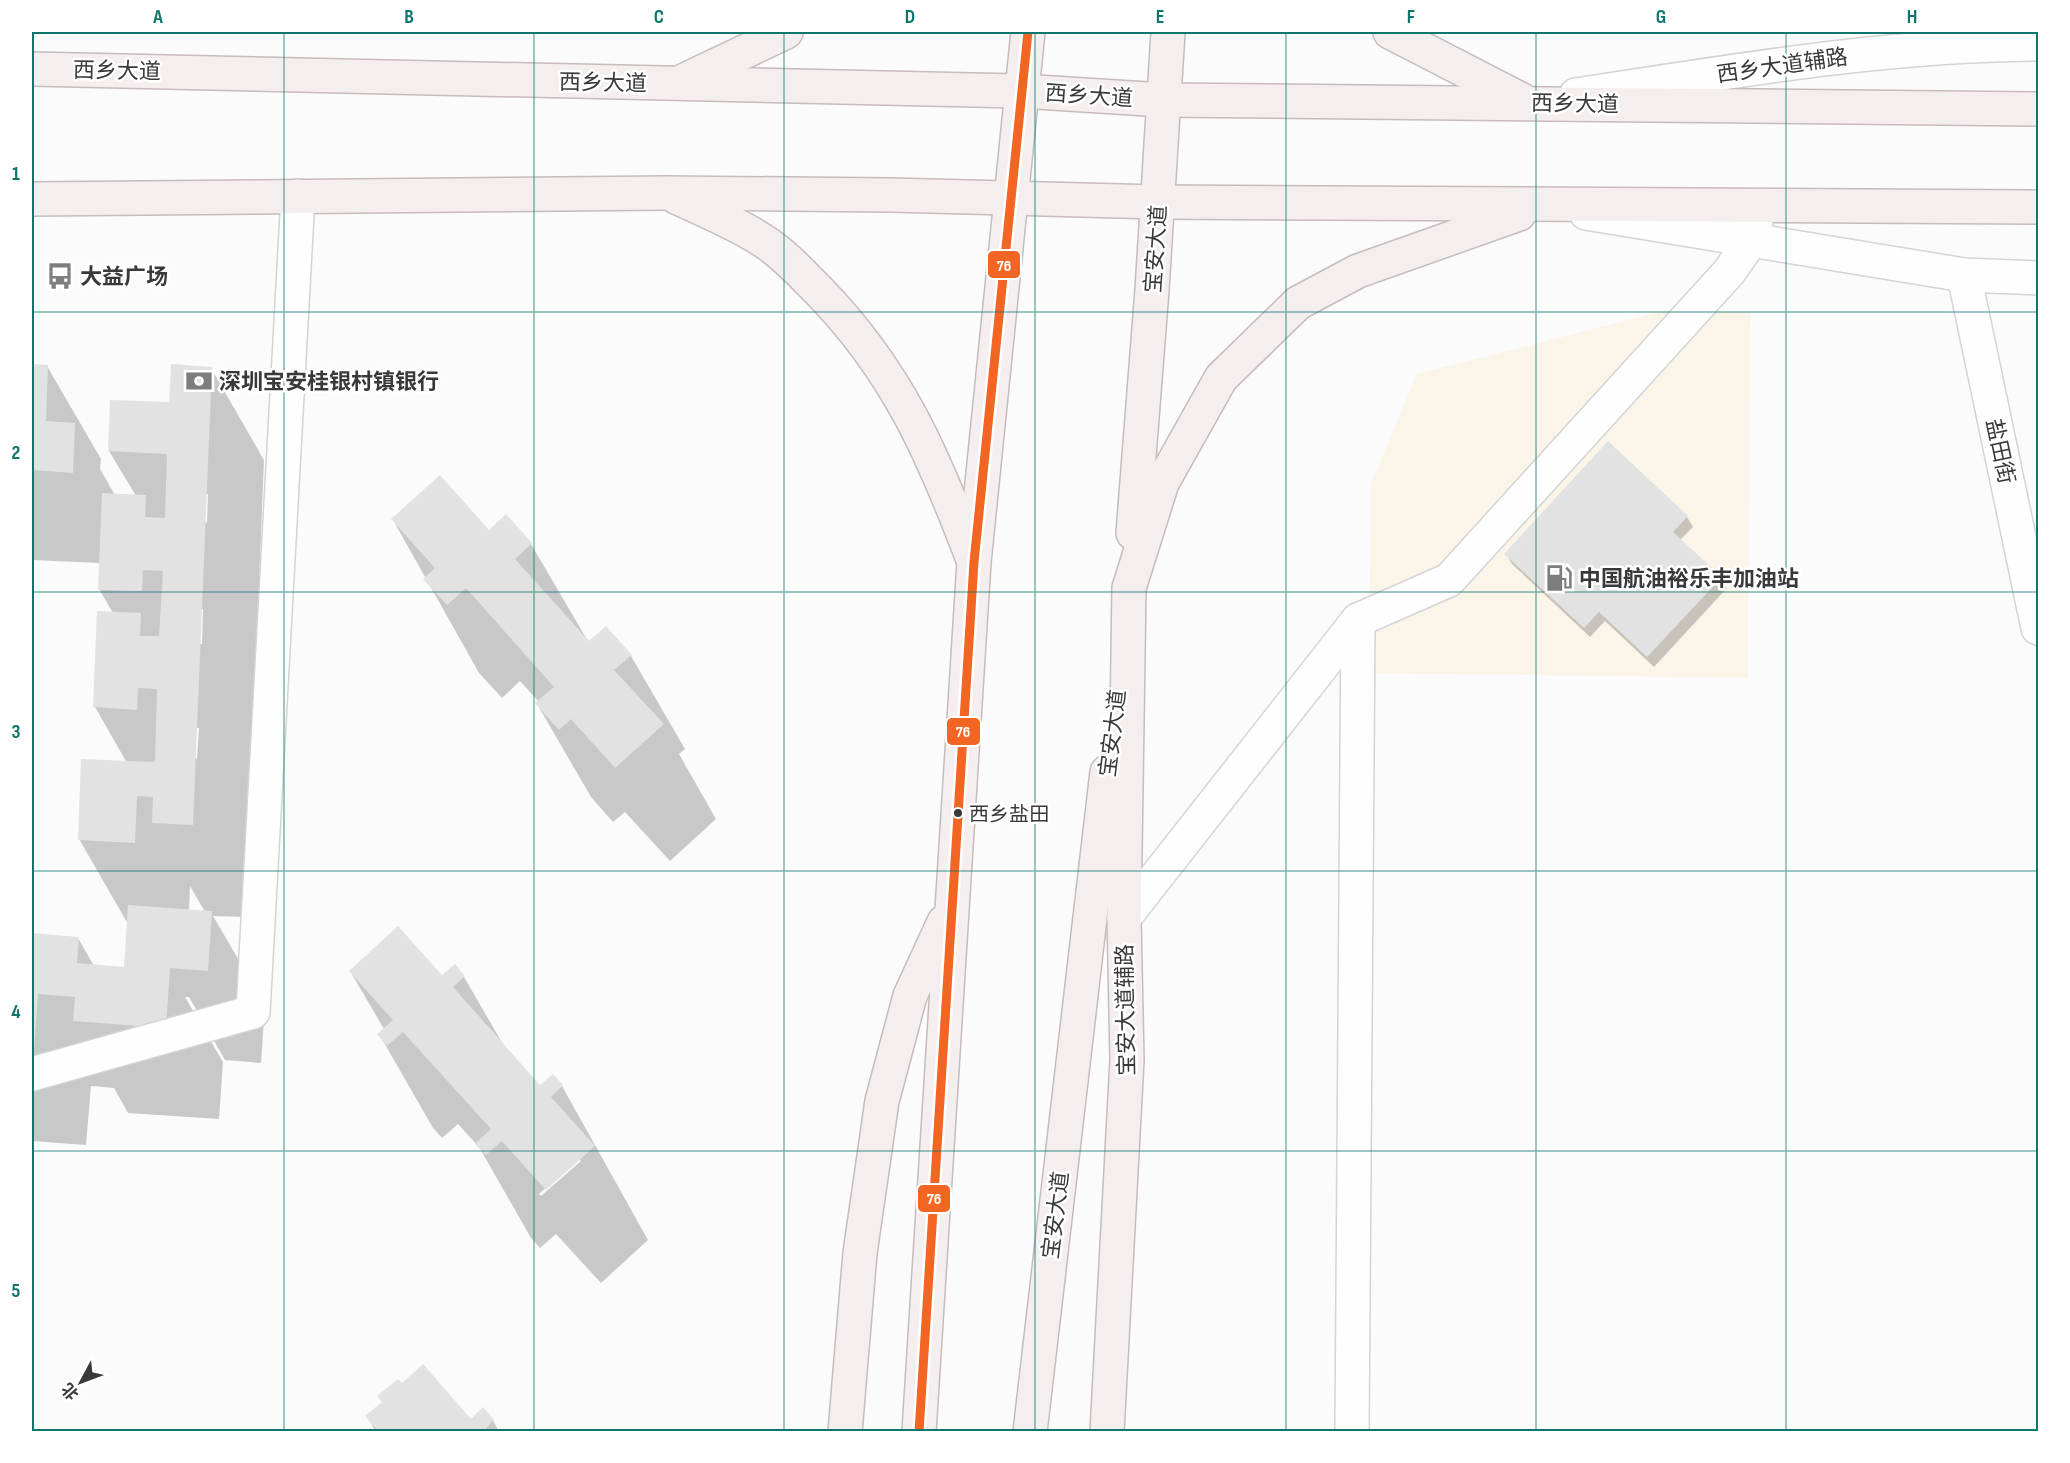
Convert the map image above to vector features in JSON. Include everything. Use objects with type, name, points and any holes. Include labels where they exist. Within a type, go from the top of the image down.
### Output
[{"type":"main road","points":[[677,84],[786,32]]},
{"type":"main road","points":[[919,1431],[974,562],[1028,32]]},
{"type":"main road","name":"宝安大道","points":[[1030,1431],[1129,588],[1158,202],[1168,32]]},
{"type":"main road","points":[[1390,32],[1526,102]]},
{"type":"main road","name":"西乡大道","points":[[32,69],[1021,91],[1163,100],[2038,109]]},
{"type":"main road","points":[[666,193],[737,225],[767,243],[797,269],[850,325],[911,412],[943,480],[974,562]]},
{"type":"main road","points":[[32,199],[666,193],[890,195],[1012,200],[1543,206],[2038,207]]},
{"type":"main road","points":[[1129,588],[1162,483],[1221,378],[1259,338],[1299,303],[1358,272],[1543,206]]},
{"type":"main road","name":"宝安大道辅路","points":[[1107,1431],[1127,1060],[1124,918],[1129,588]]},
{"type":"main road","points":[[845,1431],[860,1253],[882,1101],[910,996],[952,904]]},
{"type":"street","name":"西乡大道辅路","points":[[1526,102],[1800,61],[1889,52],[2038,44]]},
{"type":"street","points":[[32,1074],[253,1012],[298,196]]},
{"type":"street","points":[[1543,206],[1750,242],[1964,275],[2038,278]]},
{"type":"street","points":[[1124,918],[1358,620],[1449,580],[1729,272],[1750,242],[1760,206]]},
{"type":"street","name":"盐田街","points":[[1964,275],[2038,628]]},
{"type":"street","points":[[1352,1431],[1358,620]]},
{"type":"shaded area","name":"中国航油裕乐丰加油站","points":[[1664,311],[1750,312],[1748,678],[1369,673],[1371,484],[1417,374]]},
{"type":"building","points":[[32,364],[48,365],[46,421],[75,423],[73,473],[32,470]]},
{"type":"building","points":[[171,364],[212,367],[193,825],[152,823],[153,797],[137,796],[135,843],[78,840],[81,759],[155,762],[157,689],[138,688],[137,710],[93,707],[97,611],[141,613],[140,636],[159,636],[163,571],[143,570],[142,591],[98,590],[102,493],[146,495],[145,517],[165,518],[167,454],[108,451],[110,400],[169,402]]},
{"type":"building","points":[[1608,441],[1688,516],[1673,532],[1722,577],[1647,657],[1599,612],[1584,628],[1504,554]]},
{"type":"building","points":[[440,475],[489,530],[506,514],[532,543],[515,559],[589,641],[606,626],[632,655],[614,670],[664,724],[615,768],[571,719],[559,730],[535,703],[554,687],[466,588],[447,605],[423,579],[435,568],[391,519]]},
{"type":"building","points":[[128,905],[212,911],[208,971],[170,968],[166,1028],[73,1021],[75,997],[38,994],[34,1053],[32,1053],[32,933],[79,937],[77,963],[124,967]]},
{"type":"building","points":[[398,926],[442,975],[455,964],[465,976],[453,987],[540,1085],[553,1074],[563,1085],[551,1097],[595,1146],[546,1190],[502,1141],[486,1155],[475,1144],[491,1129],[403,1032],[387,1046],[377,1034],[393,1020],[349,971]]},
{"type":"building","points":[[423,1364],[471,1419],[483,1407],[494,1419],[483,1432],[379,1432],[365,1416],[382,1402],[377,1396],[398,1379],[402,1383]]},
{"type":"transit line","name":"76","points":[[919,1432],[974,562],[1028,32]]},
{"type":"place","name":"大益广场","points":[[60,276]]},
{"type":"place","name":"深圳宝安桂银村镇银行","points":[[199,381]]},
{"type":"place","name":"中国航油裕乐丰加油站","points":[[1559,578]]},
{"type":"place","name":"西乡盐田","points":[[958,813]]}]
